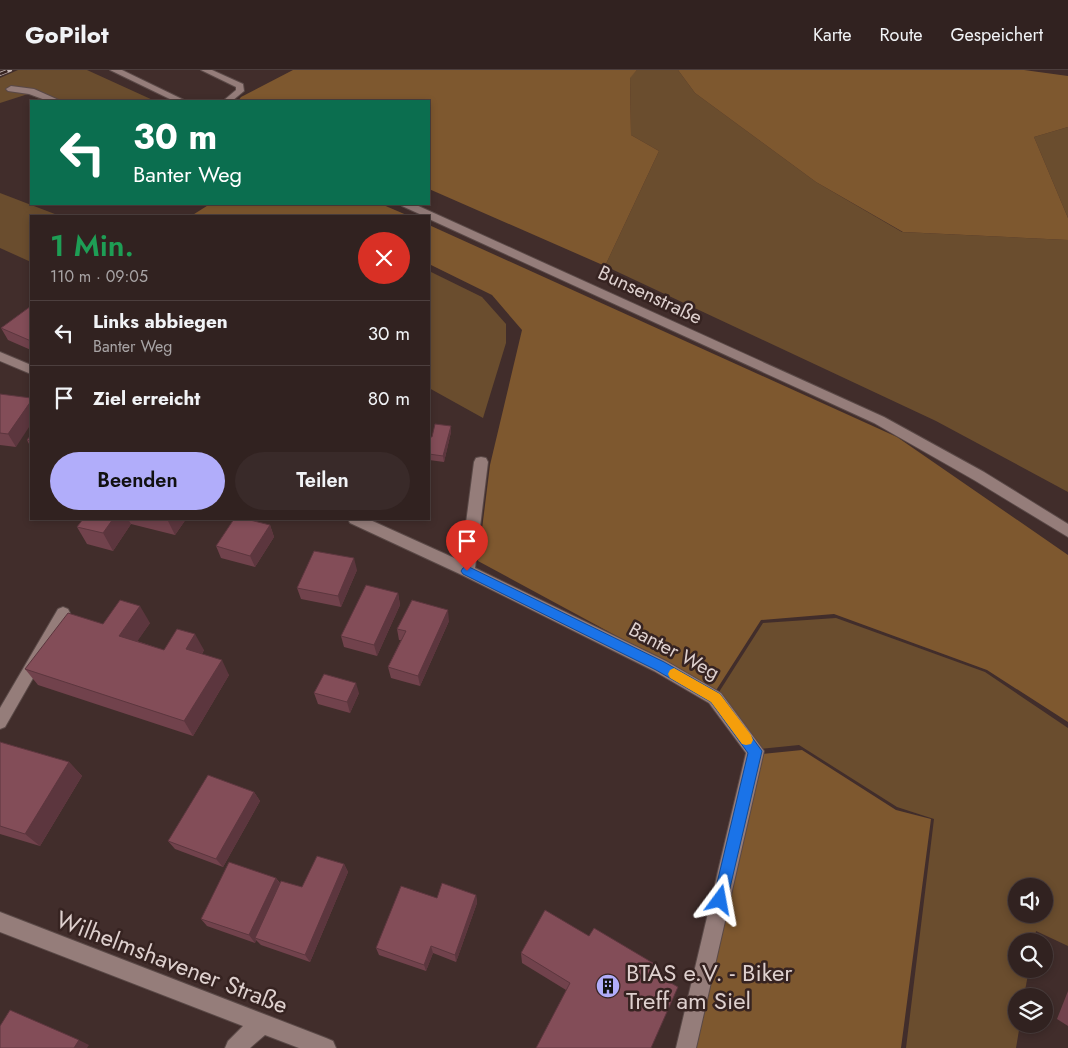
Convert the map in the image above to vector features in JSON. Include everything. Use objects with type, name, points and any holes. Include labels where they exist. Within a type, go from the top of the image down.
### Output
[{"type":"street","points":[[115,70],[179,100]]},
{"type":"street","points":[[11,88],[31,91],[54,100]]},
{"type":"street","name":"Bunsenstraße","points":[[408,205],[878,420],[979,476],[1068,530]]},
{"type":"street","points":[[0,356],[30,370]]},
{"type":"street","points":[[467,571],[481,462]]},
{"type":"street","name":"Banter Weg","points":[[357,520],[467,571],[660,666],[715,698],[755,751],[686,1048]]},
{"type":"street","name":"Wilhelmshavener Straße","points":[[0,922],[326,1048]]},
{"type":"street","points":[[235,1048],[261,1024]]},
{"type":"lane","points":[[205,70],[240,86],[240,91],[227,100]]},
{"type":"lane","points":[[0,722],[63,613]]},
{"type":"shaded area","points":[[18,70],[87,70],[153,100],[42,100],[28,94],[0,103],[0,78]]},
{"type":"shaded area","points":[[293,70],[637,70],[630,78],[631,135],[659,151],[605,266],[430,189],[430,100],[239,100],[241,97]]},
{"type":"shaded area","points":[[637,70],[678,70],[695,93],[816,182],[902,232],[1068,240],[1068,492],[936,421],[605,266],[659,151],[631,135],[630,77]]},
{"type":"shaded area","points":[[678,70],[1024,70],[1068,76],[1068,127],[1034,137],[1068,218],[1068,240],[903,232],[816,182],[695,93]]},
{"type":"shaded area","points":[[1068,127],[1068,218],[1034,137]]},
{"type":"shaded area","points":[[0,193],[57,215],[30,215],[30,262],[0,248]]},
{"type":"shaded area","points":[[208,205],[383,205],[407,215],[193,215]]},
{"type":"shaded area","points":[[430,225],[897,437],[1068,555],[1068,722],[987,670],[834,614],[761,620],[715,692],[661,660],[478,561],[490,465],[522,330],[492,295],[430,264]]},
{"type":"shaded area","points":[[430,271],[482,297],[506,324],[506,343],[483,418],[430,389]]},
{"type":"shaded area","points":[[836,618],[985,672],[1068,728],[1068,946],[1053,939],[1053,933],[1036,931],[1036,933],[1008,933],[1008,978],[1027,978],[1025,988],[1008,988],[1008,1033],[1018,1033],[1016,1048],[906,1048],[934,819],[897,807],[799,745],[760,749],[719,692],[763,623]]},
{"type":"shaded area","points":[[802,750],[896,810],[931,819],[901,1048],[695,1048],[761,754]]},
{"type":"building","points":[[30,307],[30,341],[1,328]]},
{"type":"building","points":[[0,394],[30,398],[30,402],[8,434],[0,433]]},
{"type":"building","points":[[435,424],[451,426],[443,456],[430,454],[430,437],[432,437]]},
{"type":"building","points":[[82,520],[112,520],[103,533],[77,527]]},
{"type":"building","points":[[233,520],[250,520],[270,525],[250,556],[216,546]]},
{"type":"building","points":[[314,551],[354,558],[338,596],[297,588]]},
{"type":"building","points":[[366,585],[398,593],[374,645],[341,636]]},
{"type":"building","points":[[120,600],[140,606],[119,636],[164,650],[177,629],[195,634],[186,649],[222,660],[184,721],[25,669],[68,613],[103,624]]},
{"type":"building","points":[[412,600],[448,610],[418,676],[388,667],[406,631],[397,629]]},
{"type":"building","points":[[324,674],[356,683],[347,702],[314,693]]},
{"type":"building","points":[[0,742],[69,762],[25,834],[0,826]]},
{"type":"building","points":[[208,775],[254,792],[216,859],[168,841]]},
{"type":"building","points":[[317,856],[344,864],[305,955],[255,938],[281,881],[302,887]]},
{"type":"building","points":[[229,862],[276,878],[249,935],[201,919]]},
{"type":"building","points":[[442,883],[476,895],[455,955],[431,946],[424,965],[376,948],[401,886],[437,898]]},
{"type":"building","name":"BTAS e.V. - Biker Treff am Siel","points":[[545,910],[589,936],[594,928],[653,963],[650,971],[678,987],[651,1048],[536,1048],[570,983],[521,953]]},
{"type":"building","points":[[10,1010],[79,1040],[74,1048],[0,1048],[0,1026]]},
{"type":"railway","points":[[0,74],[10,70]]},
{"type":"slow traffic","points":[[674,674],[715,698],[746,740]]},
{"type":"place","name":"BTAS e.V. - Biker Treff am Siel","points":[[608,986]]},
{"type":"route","points":[[467,571],[660,666],[715,698],[755,751],[720,900]]}]
